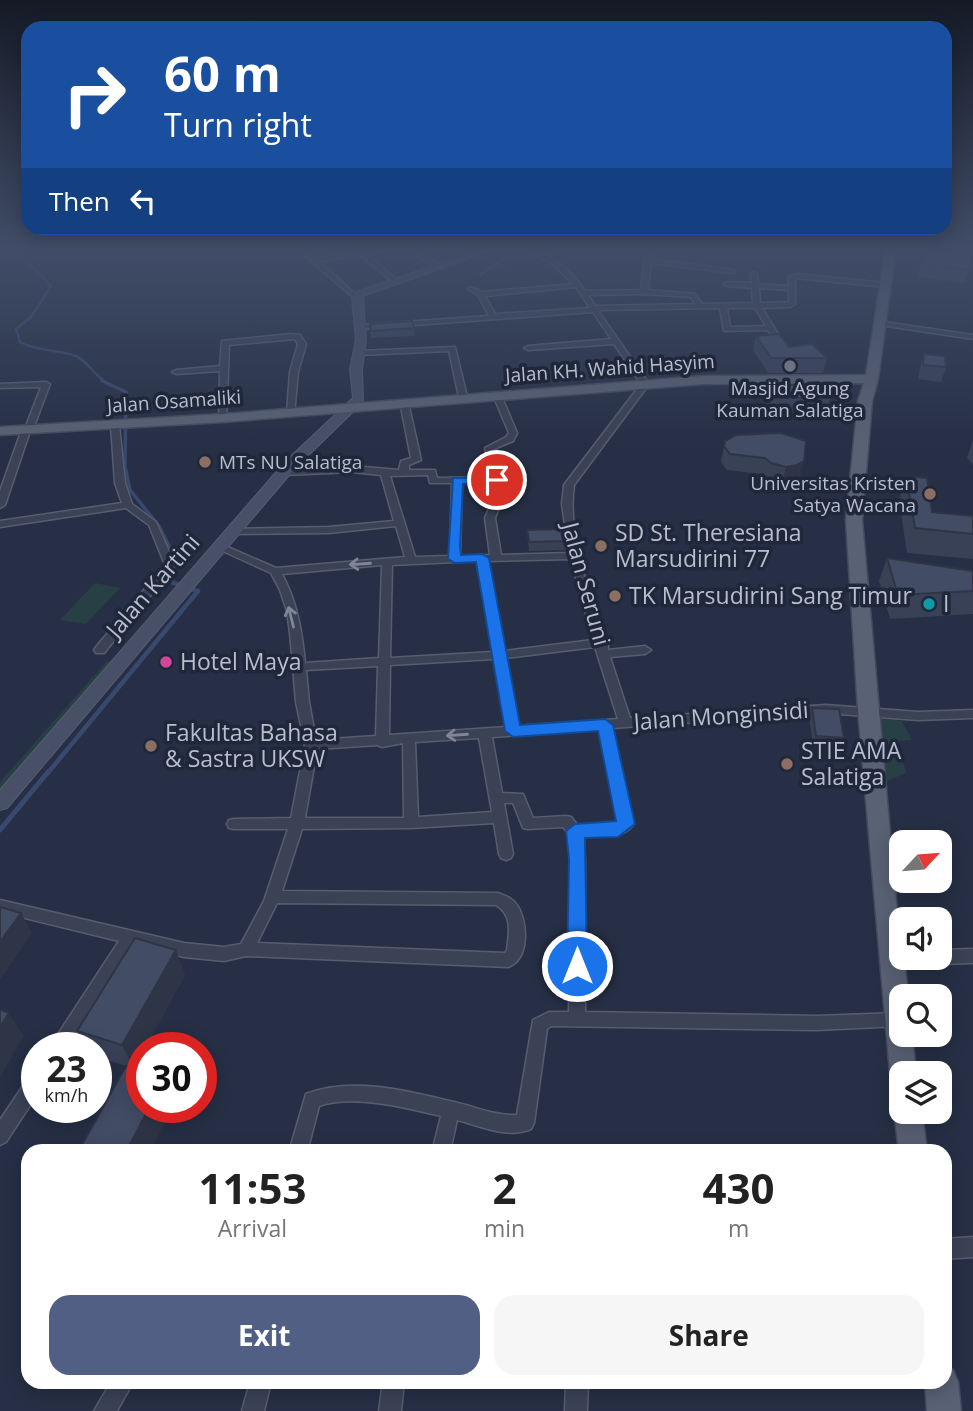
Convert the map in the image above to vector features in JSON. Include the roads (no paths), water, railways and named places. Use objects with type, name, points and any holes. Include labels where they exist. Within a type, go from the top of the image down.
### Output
[{"type":"main road","points":[[351,407],[361,395],[356,369],[360,353],[358,313]]},
{"type":"main road","points":[[882,313],[872,379],[865,401],[854,520],[868,710],[889,910]]},
{"type":"main road","name":"Jalan KH. Wahid Hasyim","points":[[351,407],[645,384],[767,379],[872,379]]},
{"type":"main road","name":"Jalan Osamaliki","points":[[0,431],[121,425],[351,407]]},
{"type":"main road","name":"Jalan Kartini","points":[[0,803],[284,472],[351,407]]},
{"type":"main road","points":[[910,1124],[912,1144]]},
{"type":"main road","points":[[942,1389],[944,1411]]},
{"type":"street","points":[[360,327],[486,320],[494,316],[540,313]]},
{"type":"street","points":[[599,313],[645,384]]},
{"type":"street","points":[[724,313],[727,329],[769,328]]},
{"type":"street","points":[[761,313],[789,357]]},
{"type":"street","points":[[880,323],[973,337]]},
{"type":"street","points":[[223,418],[225,344],[298,337],[302,344],[293,372],[291,412]]},
{"type":"street","points":[[527,348],[617,341]]},
{"type":"street","points":[[360,353],[449,348],[454,351],[463,397]]},
{"type":"street","points":[[177,372],[223,368]]},
{"type":"street","points":[[0,386],[46,384],[0,505]]},
{"type":"street","name":"Jalan Seruni","points":[[626,723],[575,556],[565,494],[645,384]]},
{"type":"street","points":[[496,558],[490,518],[499,498],[489,448],[510,439],[513,433],[497,395]]},
{"type":"street","points":[[404,402],[416,460],[404,463],[404,472]]},
{"type":"street","points":[[100,650],[170,565],[153,524],[128,505],[120,483],[121,425]]},
{"type":"street","points":[[284,472],[352,469],[385,473],[432,472],[433,481],[497,480]]},
{"type":"street","points":[[385,473],[411,560]]},
{"type":"street","points":[[455,559],[457,480]]},
{"type":"street","points":[[0,524],[128,505]]},
{"type":"street","points":[[232,532],[329,530],[401,523]]},
{"type":"street","points":[[219,547],[275,571],[411,560],[575,556]]},
{"type":"street","points":[[482,558],[513,731]]},
{"type":"street","points":[[382,742],[387,562]]},
{"type":"street","points":[[246,949],[274,897],[297,824],[311,745],[294,625],[275,571]]},
{"type":"street","points":[[299,667],[603,649],[645,650]]},
{"type":"street","name":"Jalan Monginsidi","points":[[311,745],[826,709],[868,710],[918,716],[973,714]]},
{"type":"street","points":[[575,831],[617,830],[626,825],[605,725]]},
{"type":"street","points":[[485,733],[506,854]]},
{"type":"street","points":[[409,738],[411,823]]},
{"type":"street","points":[[496,798],[518,798],[528,824],[566,821],[575,831],[578,860],[577,1019]]},
{"type":"street","points":[[234,824],[411,823],[499,817]]},
{"type":"street","points":[[0,906],[130,937],[214,953],[246,949],[508,960],[515,953],[514,912],[505,902],[498,900],[274,897]]},
{"type":"street","points":[[68,1032],[130,937]]},
{"type":"street","points":[[952,957],[973,956]]},
{"type":"street","points":[[300,1144],[312,1100],[320,1094],[344,1093],[451,1110],[493,1121],[525,1123],[540,1025],[549,1019],[817,1023],[889,1020]]},
{"type":"street","points":[[0,1136],[21,1104]]},
{"type":"street","points":[[443,1144],[451,1110]]},
{"type":"street","points":[[952,1249],[973,1247]]},
{"type":"street","points":[[105,1411],[119,1389]]},
{"type":"street","points":[[253,1411],[259,1389]]},
{"type":"street","points":[[390,1411],[393,1389]]},
{"type":"street","points":[[576,1411],[577,1389]]},
{"type":"waterway","points":[[34,313],[16,329],[20,342],[76,356],[106,382]]},
{"type":"waterway","points":[[102,381],[126,392],[125,466],[130,490],[159,526],[172,552]]},
{"type":"waterway","points":[[47,774],[198,591],[165,580],[175,565],[172,552]]},
{"type":"waterway","points":[[0,830],[48,772]]},
{"type":"place","name":"Masjid Agung Kauman Salatiga","points":[[790,366]]},
{"type":"place","name":"MTs NU Salatiga","points":[[205,462]]},
{"type":"place","name":"Universitas Kristen Satya Wacana","points":[[930,494]]},
{"type":"place","name":"SD St. Theresiana Marsudirini 77","points":[[601,546]]},
{"type":"place","name":"TK Marsudirini Sang Timur","points":[[615,596]]},
{"type":"place","name":"I","points":[[929,604]]},
{"type":"place","name":"Hotel Maya","points":[[166,662]]},
{"type":"place","name":"Fakultas Bahasa & Sastra UKSW","points":[[151,746]]},
{"type":"place","name":"STIE AMA Salatiga","points":[[787,764]]}]
